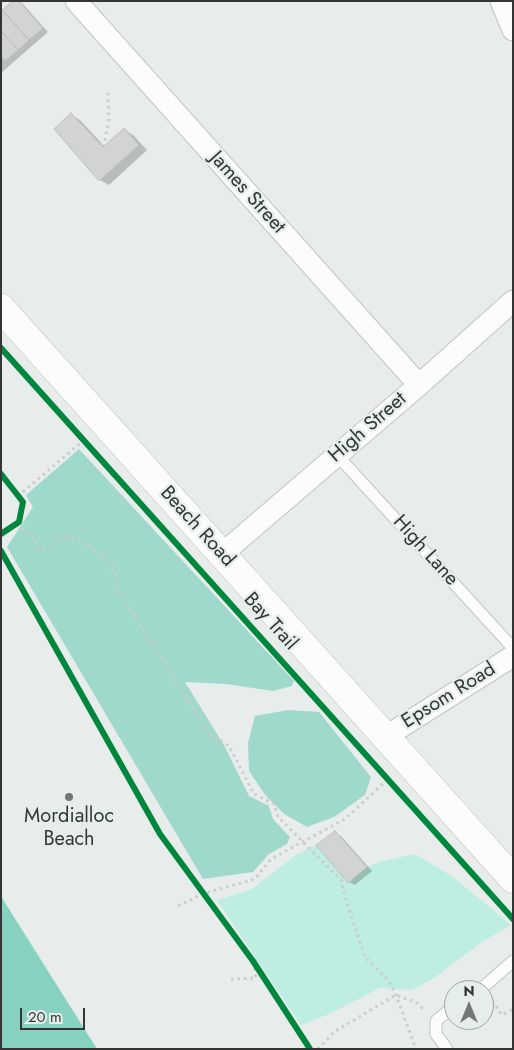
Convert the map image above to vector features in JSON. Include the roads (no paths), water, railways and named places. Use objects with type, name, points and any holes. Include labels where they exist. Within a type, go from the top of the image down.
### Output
[{"type":"main road","name":"Beach Road","points":[[1,308],[513,879]]},
{"type":"street","name":"James Street","points":[[76,1],[419,385]]},
{"type":"street","points":[[501,1],[513,30]]},
{"type":"street","name":"High Street","points":[[222,554],[419,385],[513,301]]},
{"type":"street","name":"Epsom Road","points":[[385,737],[513,656]]},
{"type":"lane","name":"High Lane","points":[[337,456],[513,648]]},
{"type":"lane","points":[[492,980],[513,962]]},
{"type":"lane","points":[[444,1014],[436,1021],[436,1034],[447,1049]]},
{"type":"place","name":"Mordialloc Beach","points":[[69,797]]}]
